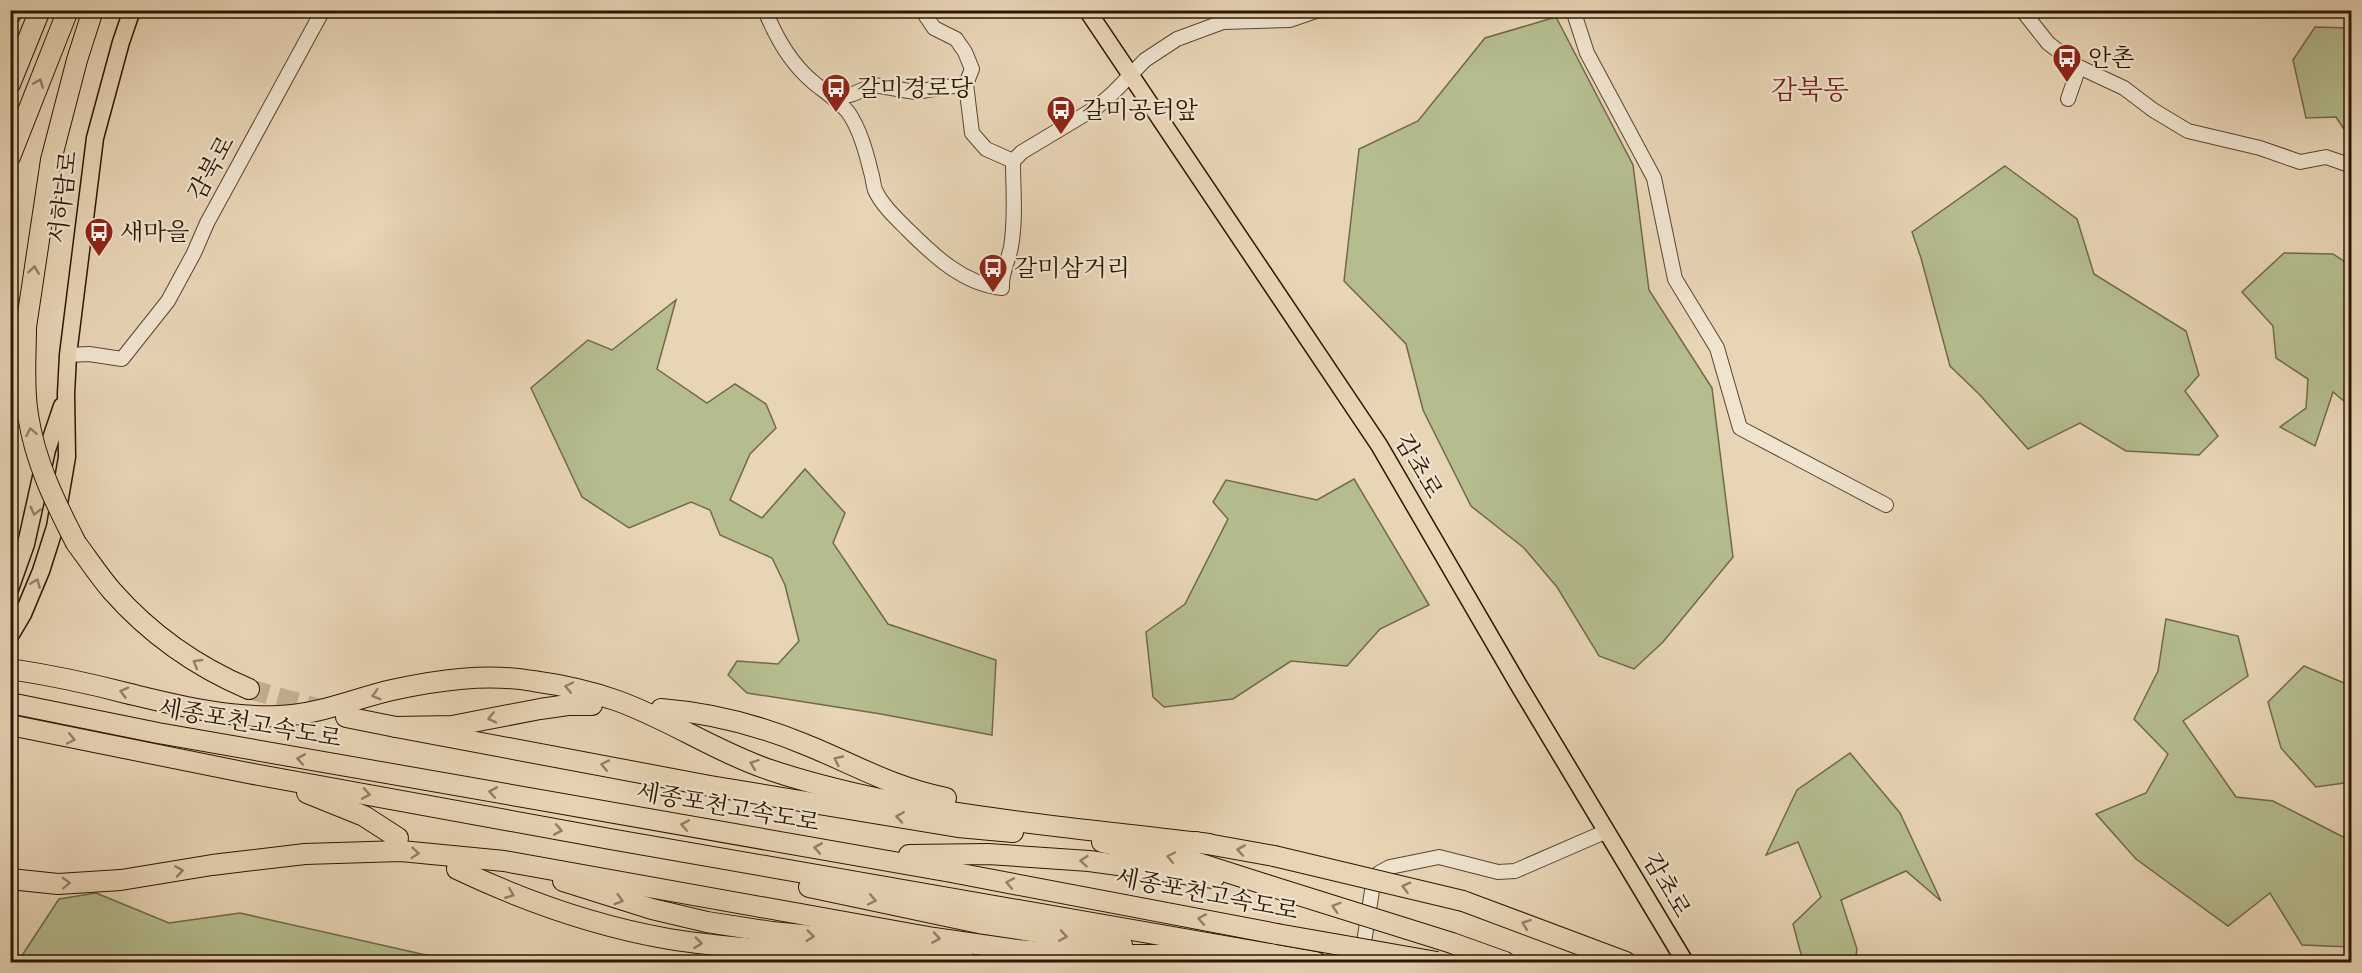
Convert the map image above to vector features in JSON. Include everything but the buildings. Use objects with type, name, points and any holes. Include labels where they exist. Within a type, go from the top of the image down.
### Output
[{"type":"highway","points":[[10,15],[13,10]]},
{"type":"highway","points":[[10,84],[40,10]]},
{"type":"highway","points":[[10,157],[68,10]]},
{"type":"highway","points":[[10,411],[26,327],[51,160],[77,60],[93,10]]},
{"type":"highway","points":[[26,327],[27,412],[33,443],[43,477],[76,543],[112,591],[152,631],[190,658],[226,679],[249,689]]},
{"type":"highway","points":[[17,670],[206,712],[248,716],[300,715],[327,710],[392,690],[447,681],[472,678],[530,680],[575,688],[619,701],[769,770],[870,798],[1209,844]]},
{"type":"highway","name":"세종포천고속도로","points":[[16,704],[192,739],[865,856],[1437,963]]},
{"type":"highway","points":[[396,727],[452,726],[540,709],[567,705],[592,705]]},
{"type":"highway","points":[[661,709],[688,711],[730,719],[764,729],[805,744],[887,782],[921,793],[1274,855],[1463,901],[1626,963]]},
{"type":"highway","points":[[346,717],[710,786],[958,827],[1092,840],[1195,862],[1452,943],[1505,963]]},
{"type":"highway","name":"세종포천고속도로","points":[[12,726],[248,773],[610,839],[1316,963]]},
{"type":"highway","points":[[248,773],[329,801],[364,816],[398,838]]},
{"type":"highway","points":[[610,839],[760,876],[978,923],[1183,955]]},
{"type":"highway","points":[[10,879],[58,884],[121,880],[305,854],[401,851],[504,861],[966,942],[1078,955],[1273,954]]},
{"type":"highway","points":[[865,856],[1000,855],[1089,861],[1267,885]]},
{"type":"highway","points":[[504,861],[599,894],[696,919],[772,932],[832,938],[967,963]]},
{"type":"highway","points":[[457,869],[521,898],[557,911],[634,932],[702,944],[905,963]]},
{"type":"main road","name":"서하남로","points":[[10,636],[23,614],[41,571],[55,527],[67,457],[68,355],[95,138],[132,10]]},
{"type":"main road","name":"감초로","points":[[1087,10],[1379,445],[1518,684],[1685,963]]},
{"type":"main road","name":"서하남로","points":[[10,589],[26,544],[47,450],[66,393]]},
{"type":"street","name":"감북로","points":[[68,355],[89,354],[122,359],[168,301],[207,223],[324,10]]},
{"type":"street","points":[[765,10],[779,41],[795,66],[835,99],[848,113],[859,132],[874,186],[884,205],[933,255],[990,287],[1002,288],[1001,277],[1011,248],[1013,161],[1022,152],[1055,130],[1097,107],[1145,60],[1177,39],[1224,22],[1290,20],[1320,10]]},
{"type":"street","points":[[922,10],[934,28],[956,39],[965,52],[972,69],[966,84],[972,133],[986,149],[1013,161]]},
{"type":"street","points":[[1573,10],[1587,54],[1654,178],[1675,279],[1717,348],[1740,428],[1886,505]]},
{"type":"street","points":[[2022,10],[2048,43],[2079,67],[2124,88],[2153,110],[2188,131],[2260,148],[2300,162],[2326,157],[2352,166]]},
{"type":"street","points":[[2068,99],[2079,67]]},
{"type":"street","points":[[835,99],[874,85],[915,92],[966,84]]},
{"type":"street","points":[[1361,963],[1373,884],[1379,873],[1390,867],[1438,857],[1498,872],[1515,871],[1607,831]]},
{"type":"green space","points":[[1556,17],[1633,165],[1649,290],[1712,388],[1733,557],[1663,642],[1634,669],[1599,656],[1557,587],[1524,548],[1471,506],[1423,410],[1406,344],[1344,281],[1359,149],[1418,121],[1485,38]]},
{"type":"green space","points":[[2315,27],[2351,28],[2351,140],[2336,117],[2306,118],[2293,60]]},
{"type":"green space","points":[[2005,166],[2077,219],[2094,274],[2186,331],[2199,375],[2185,391],[2218,436],[2199,455],[2126,451],[2080,423],[2028,449],[1979,394],[1950,366],[1912,232]]},
{"type":"green space","points":[[2284,253],[2333,254],[2351,266],[2351,407],[2333,392],[2315,446],[2280,427],[2306,408],[2308,379],[2276,358],[2273,326],[2242,292]]},
{"type":"green space","points":[[676,300],[657,369],[707,403],[735,384],[766,404],[776,428],[750,454],[730,500],[762,518],[805,469],[845,513],[833,543],[888,624],[996,660],[992,735],[881,714],[747,693],[728,675],[737,661],[778,664],[799,641],[785,585],[772,558],[720,535],[710,510],[691,502],[629,528],[582,497],[531,388],[588,340],[612,350]]},
{"type":"green space","points":[[1354,479],[1429,605],[1380,629],[1347,666],[1291,661],[1233,699],[1164,707],[1153,697],[1146,632],[1185,604],[1228,519],[1213,502],[1226,480],[1317,500]]},
{"type":"green space","points":[[2166,619],[2238,636],[2248,676],[2183,721],[2236,797],[2273,801],[2351,841],[2351,947],[2302,945],[2270,893],[2228,926],[2136,859],[2096,814],[2146,793],[2168,754],[2134,719],[2158,671]]},
{"type":"green space","points":[[2304,666],[2351,686],[2351,782],[2316,787],[2281,748],[2268,702]]},
{"type":"green space","points":[[1850,753],[1900,813],[1941,901],[1906,871],[1841,900],[1857,949],[1855,962],[1810,962],[1802,958],[1793,924],[1821,897],[1798,842],[1766,855],[1797,790]]},
{"type":"green space","points":[[96,893],[169,923],[240,913],[457,962],[26,962],[21,957],[59,899]]},
{"type":"tunnel","points":[[249,689],[327,711]]},
{"type":"place","name":"안촌","points":[[2067,84]]},
{"type":"place","name":"갈미경로당","points":[[836,114]]},
{"type":"place","name":"갈미공터앞","points":[[1061,136]]},
{"type":"place","name":"새마을","points":[[99,258]]},
{"type":"place","name":"갈미삼거리","points":[[993,294]]},
{"type":"district","name":"감북동","points":[[1810,90]]}]
